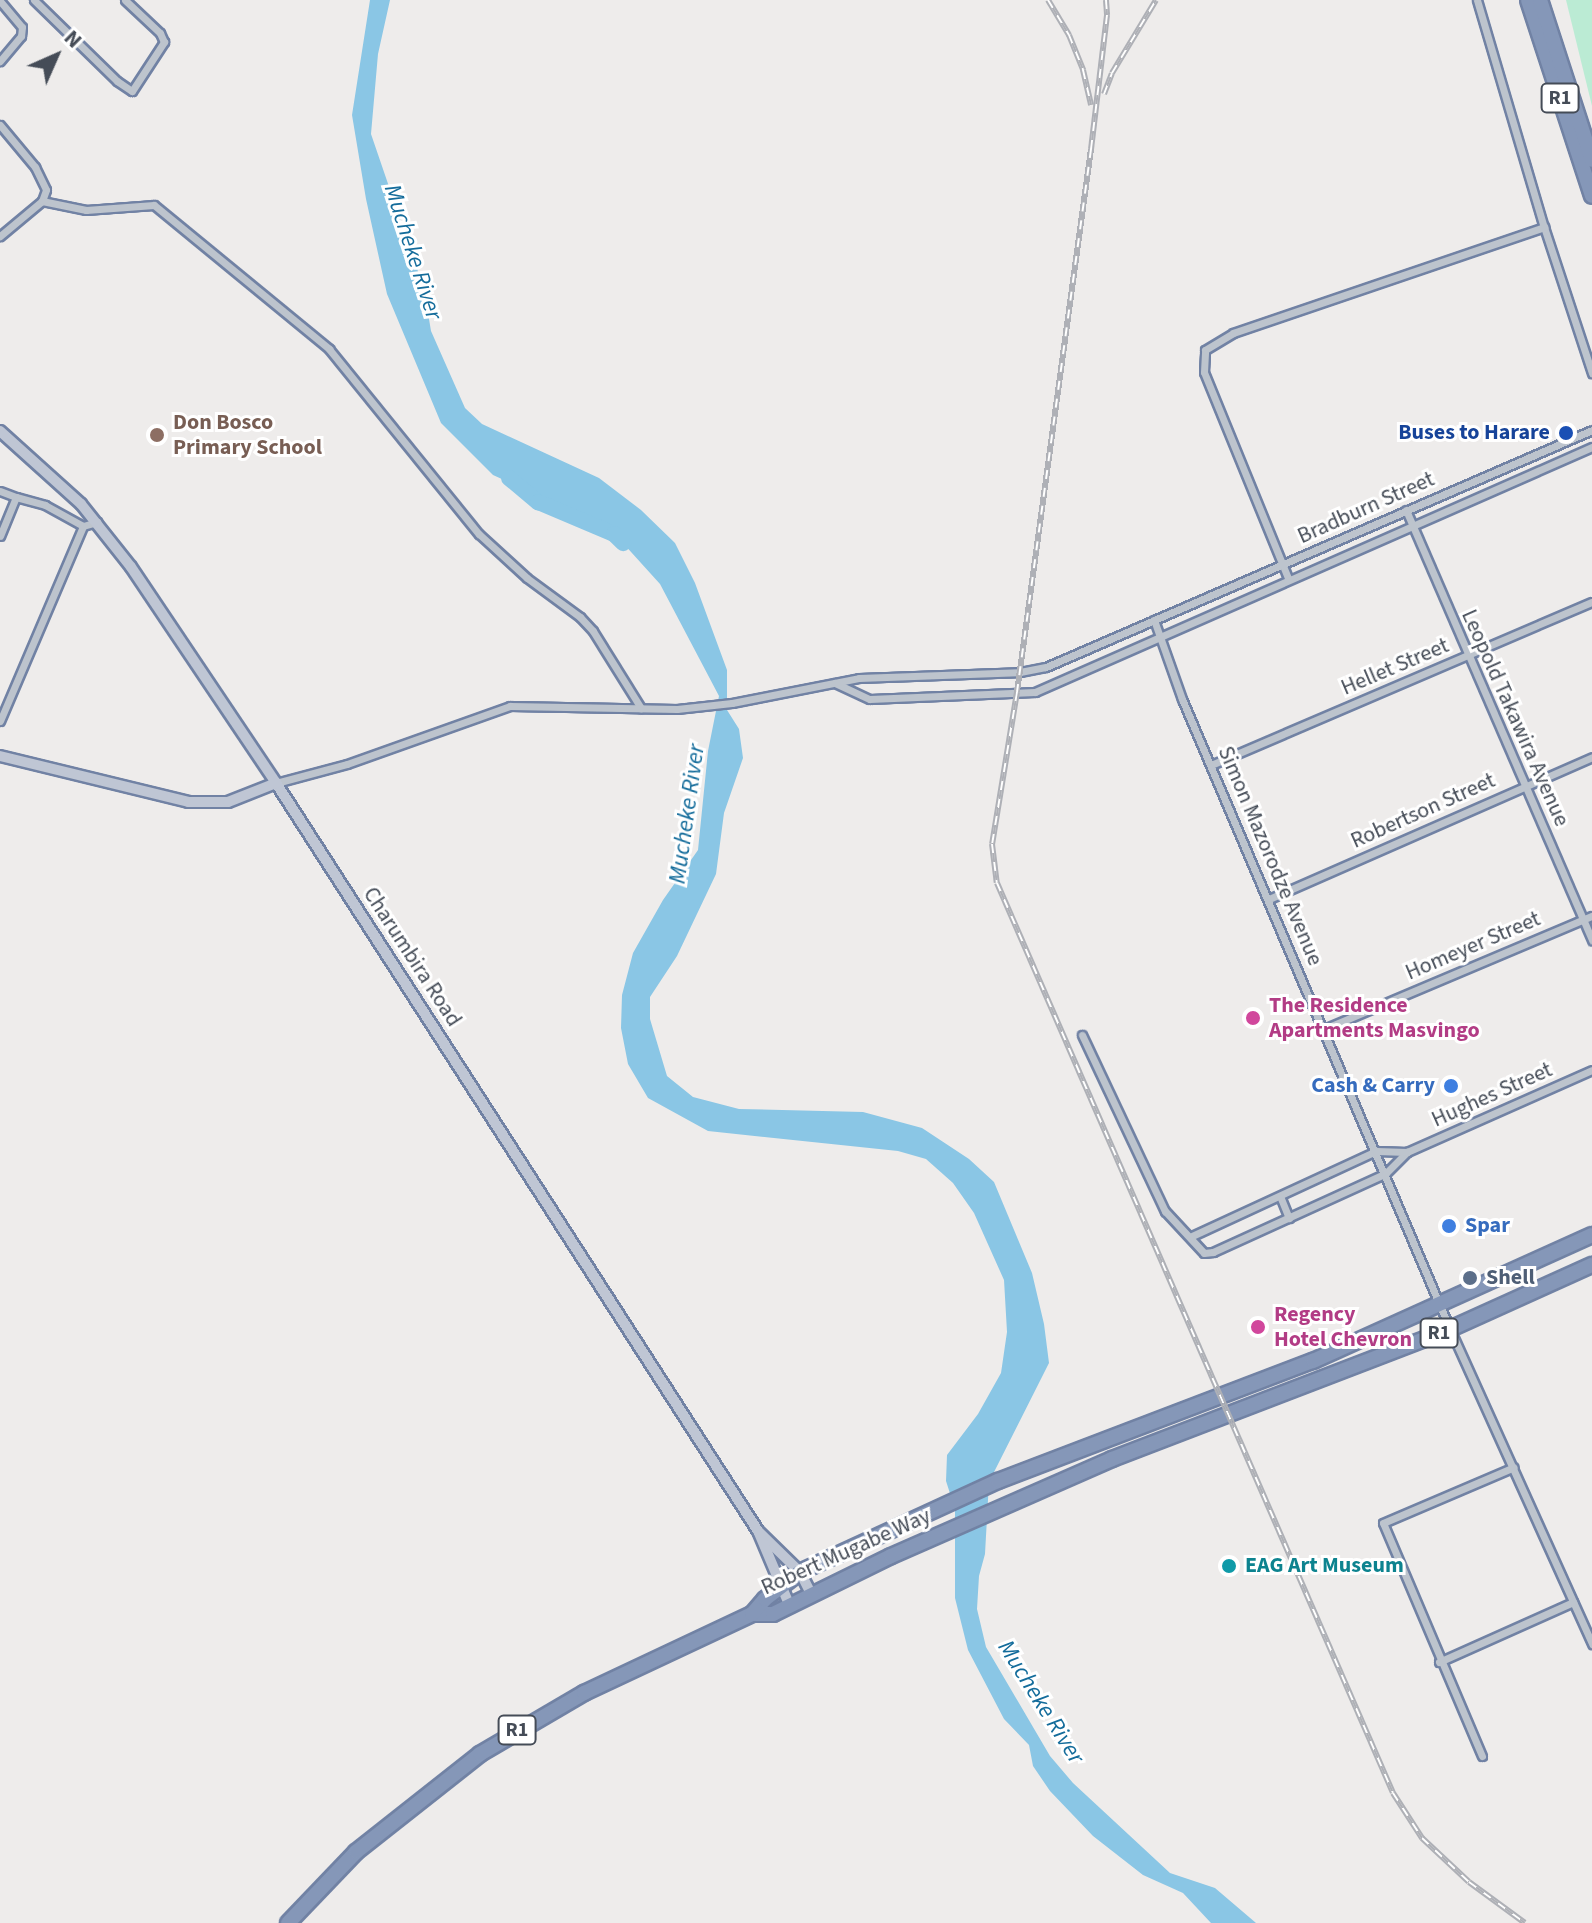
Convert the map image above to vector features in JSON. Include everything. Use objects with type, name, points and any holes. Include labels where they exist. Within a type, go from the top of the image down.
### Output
[{"type":"highway","name":"R1","points":[[1528,0],[1592,196]]},
{"type":"highway","name":"R1","points":[[1540,0],[1592,160]]},
{"type":"highway","name":"Robert Mugabe Way","points":[[752,1614],[779,1587],[800,1572],[998,1481],[1313,1361],[1439,1301],[1592,1235]]},
{"type":"highway","name":"Robert Mugabe Way","points":[[752,1614],[773,1614],[1005,1505],[1282,1392],[1450,1329],[1592,1265]]},
{"type":"highway","name":"R1","points":[[288,1923],[312,1894],[413,1804],[510,1735],[628,1670],[752,1614]]},
{"type":"street","points":[[34,0],[117,81],[132,91],[164,42],[160,33],[125,0]]},
{"type":"street","points":[[1477,0],[1544,227],[1592,373]]},
{"type":"street","points":[[0,1],[22,27],[21,36],[0,61]]},
{"type":"street","points":[[0,125],[46,190],[42,201],[0,236]]},
{"type":"street","points":[[42,201],[86,210],[154,205],[329,349],[479,534],[527,578],[580,617],[593,631],[641,708]]},
{"type":"street","points":[[1288,578],[1204,372],[1205,350],[1233,333],[1544,227]]},
{"type":"street","name":"Bradburn Street","points":[[276,783],[347,764],[510,706],[710,706],[833,682],[1039,669],[1592,430]]},
{"type":"street","name":"Charumbira Road","points":[[0,431],[97,522],[276,783],[758,1531],[779,1587],[789,1604]]},
{"type":"street","name":"Bradburn Street","points":[[833,682],[870,699],[1035,692],[1089,666],[1159,639],[1288,578],[1592,447]]},
{"type":"street","points":[[0,491],[54,509],[83,526],[97,522]]},
{"type":"street","points":[[0,536],[16,497]]},
{"type":"street","name":"Leopold Takawira Avenue","points":[[1406,510],[1592,940]]},
{"type":"street","points":[[0,721],[83,526]]},
{"type":"street","name":"Hellet Street","points":[[1211,765],[1592,602]]},
{"type":"street","name":"Simon Mazorodze Avenue","points":[[1154,620],[1211,765],[1450,1329],[1592,1644]]},
{"type":"street","points":[[0,756],[188,802],[228,802],[276,783]]},
{"type":"street","name":"Robertson Street","points":[[1269,899],[1592,757]]},
{"type":"street","name":"Homeyer Street","points":[[1324,1029],[1592,916]]},
{"type":"street","points":[[1082,1035],[1165,1211],[1183,1232],[1192,1236],[1201,1251],[1213,1252],[1386,1173],[1407,1152]]},
{"type":"street","name":"Hughes Street","points":[[1407,1152],[1592,1070]]},
{"type":"street","points":[[1192,1236],[1376,1151],[1407,1152]]},
{"type":"street","points":[[1280,1196],[1289,1218]]},
{"type":"street","points":[[1482,1756],[1439,1662],[1383,1523],[1514,1467]]},
{"type":"street","name":"Charumbira Road","points":[[758,1531],[800,1572],[811,1594]]},
{"type":"street","points":[[1439,1662],[1573,1602]]},
{"type":"green space","points":[[1566,0],[1592,0],[1592,106]]},
{"type":"water","points":[[370,0],[390,0],[378,54],[371,134],[424,289],[431,331],[465,408],[482,424],[599,478],[641,510],[675,543],[695,583],[727,670],[727,710],[739,729],[743,758],[724,813],[716,874],[677,956],[650,997],[650,1019],[667,1076],[693,1097],[739,1109],[863,1112],[922,1128],[969,1159],[994,1182],[1032,1273],[1049,1363],[989,1482],[985,1554],[979,1576],[977,1609],[986,1647],[1050,1756],[1073,1783],[1170,1873],[1215,1888],[1256,1923],[1211,1923],[1183,1893],[1143,1875],[1093,1836],[1050,1791],[1033,1766],[1029,1745],[1004,1719],[968,1650],[955,1598],[955,1509],[946,1481],[947,1455],[978,1414],[1001,1373],[1007,1332],[1004,1280],[974,1213],[953,1183],[926,1159],[898,1151],[708,1131],[648,1098],[628,1064],[621,1028],[622,995],[633,953],[663,900],[698,850],[708,751],[719,696],[660,584],[622,542],[590,519],[493,475],[441,423],[387,294],[366,199],[352,115]]},
{"type":"waterway","name":"Mucheke River","points":[[509,478],[538,502],[614,534],[623,543]]},
{"type":"railway","points":[[1048,0],[1069,35],[1083,70],[1091,105]]},
{"type":"railway","points":[[1106,0],[1107,15],[1091,149],[1017,692],[992,844],[997,883],[1393,1793],[1422,1838],[1469,1882],[1525,1923]]},
{"type":"railway","points":[[1104,94],[1112,73],[1156,0]]},
{"type":"place","name":"Buses to Harare","points":[[1566,433]]},
{"type":"place","name":"Don Bosco Primary School","points":[[157,435]]},
{"type":"place","name":"The Residence Apartments Masvingo","points":[[1253,1018]]},
{"type":"place","name":"Cash & Carry","points":[[1451,1086]]},
{"type":"place","name":"Spar","points":[[1449,1226]]},
{"type":"place","name":"Shell","points":[[1470,1278]]},
{"type":"place","name":"Regency Hotel Chevron","points":[[1258,1327]]},
{"type":"place","name":"EAG Art Museum","points":[[1229,1566]]}]
